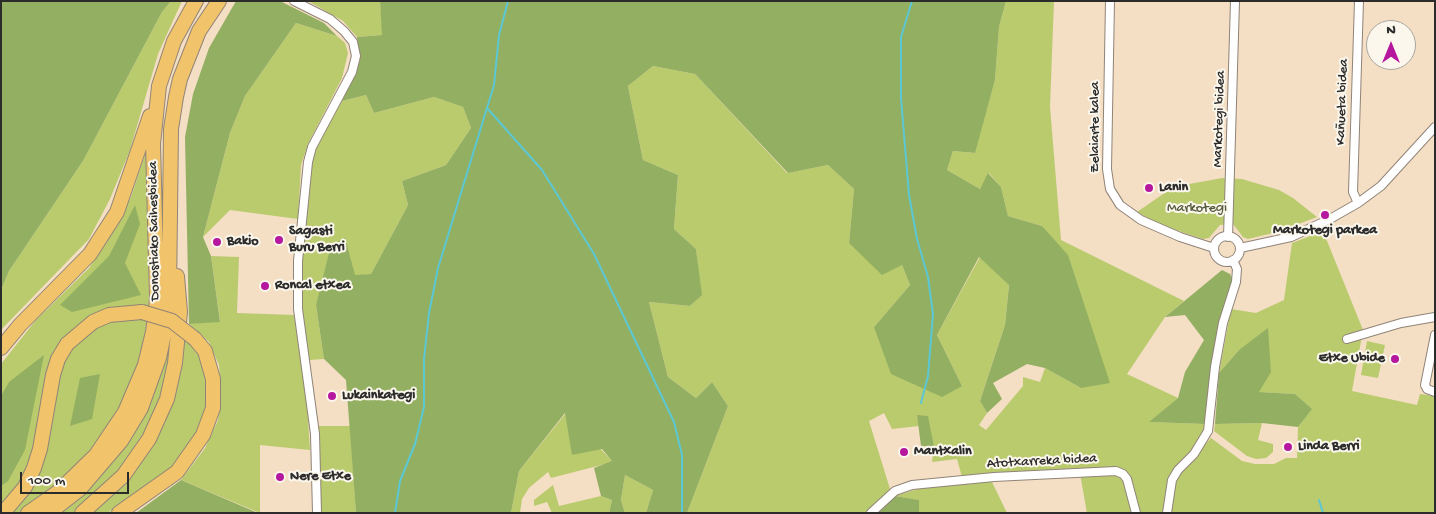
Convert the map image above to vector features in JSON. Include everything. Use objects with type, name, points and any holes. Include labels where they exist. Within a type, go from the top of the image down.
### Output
[{"type":"highway","name":"Donostiako Saihesbidea","points":[[28,513],[71,480],[101,448],[125,412],[145,365],[153,332],[158,282],[153,144],[159,86],[174,41],[196,1]]},
{"type":"highway","name":"Donostiako Saihesbidea","points":[[49,513],[64,504],[97,471],[122,441],[141,408],[159,358],[166,321],[169,290],[171,128],[180,79],[199,32],[219,1]]},
{"type":"highway","points":[[1,348],[20,325],[90,254],[117,212],[140,149],[159,86]]},
{"type":"highway","points":[[82,513],[123,476],[149,439],[167,399],[175,363],[180,312],[170,184]]},
{"type":"highway","points":[[3,513],[25,487],[34,468],[40,449],[53,374],[58,359],[67,344],[93,322],[109,315],[142,312],[172,320],[196,339],[204,351],[213,379],[213,408],[203,435],[177,472],[119,513]]},
{"type":"street","points":[[294,1],[330,19],[344,31],[353,42],[356,56],[352,72],[310,154],[306,175],[298,261],[298,309],[315,434],[317,513]]},
{"type":"street","name":"Zelaiarte kalea","points":[[1110,1],[1107,169],[1110,189],[1120,205],[1142,220],[1180,238],[1214,248]]},
{"type":"street","name":"Markotegi bidea","points":[[1228,237],[1235,1]]},
{"type":"street","name":"Kañueta bidea","points":[[1358,203],[1353,192],[1359,1]]},
{"type":"street","points":[[1240,248],[1291,236],[1330,219],[1358,203],[1381,186],[1435,127]]},
{"type":"street","points":[[1228,237],[1236,240],[1240,248],[1238,255],[1233,260],[1222,261],[1216,256],[1214,248],[1218,241],[1228,237]]},
{"type":"street","points":[[1167,513],[1172,480],[1178,470],[1202,443],[1208,431],[1215,367],[1223,323],[1236,282],[1237,269],[1233,260]]},
{"type":"street","points":[[1347,339],[1401,323],[1435,318]]},
{"type":"street","points":[[1435,334],[1425,385],[1426,389],[1435,392]]},
{"type":"street","name":"Atotxarreka bidea","points":[[871,513],[896,491],[912,485],[1004,476],[1116,471],[1123,474],[1127,480],[1136,513]]},
{"type":"green space","points":[[1,1],[171,1],[162,12],[83,161],[9,271],[1,290]]},
{"type":"green space","points":[[171,1],[182,1],[158,54],[130,150],[110,199],[89,239],[1,330],[1,290],[9,271],[83,161],[162,12]]},
{"type":"green space","points":[[236,1],[280,1],[324,23],[337,36],[296,23],[245,96],[230,133],[203,237],[211,256],[220,322],[189,324],[185,137],[193,94],[209,48]]},
{"type":"green space","points":[[308,1],[380,1],[383,35],[357,37],[343,21]]},
{"type":"green space","points":[[380,1],[1006,1],[999,27],[995,80],[975,153],[953,151],[947,170],[980,189],[988,173],[1001,187],[1008,216],[1042,226],[1068,255],[1110,383],[1081,388],[1045,368],[1027,364],[993,383],[1002,399],[987,413],[980,401],[1005,325],[1009,285],[979,257],[937,335],[962,386],[942,397],[891,374],[874,327],[910,285],[902,265],[882,275],[849,243],[854,189],[828,165],[788,173],[695,74],[653,66],[628,86],[643,160],[678,175],[674,229],[696,249],[702,295],[690,306],[649,302],[668,377],[696,398],[712,382],[728,406],[687,513],[646,513],[653,490],[625,475],[621,500],[625,513],[609,513],[612,500],[601,496],[594,468],[612,461],[602,449],[572,455],[565,413],[519,471],[511,513],[356,513],[346,380],[324,359],[316,305],[331,245],[345,238],[355,275],[371,274],[408,205],[402,181],[446,165],[471,128],[463,107],[434,97],[374,113],[366,95],[342,101],[360,61],[357,37],[382,35]]},
{"type":"green space","points":[[1006,1],[1054,1],[1050,107],[1061,240],[1184,301],[1165,317],[1127,374],[1178,398],[1150,422],[1205,424],[1202,438],[1169,477],[1163,513],[1087,513],[1079,468],[962,477],[957,459],[932,462],[934,447],[917,415],[919,426],[892,429],[884,413],[869,421],[890,489],[865,513],[687,513],[728,406],[712,382],[696,398],[668,377],[649,302],[690,306],[701,295],[696,249],[674,229],[678,175],[643,160],[628,86],[653,66],[695,74],[787,173],[828,165],[854,189],[849,243],[902,265],[910,285],[874,327],[962,386],[937,335],[980,257],[1009,284],[1005,325],[980,401],[987,413],[979,425],[986,430],[1023,386],[1023,377],[1040,382],[1045,368],[1081,388],[1042,226],[1008,216],[1001,187],[989,173],[980,189],[947,170],[953,151],[974,153],[995,80],[999,27]]},
{"type":"green space","points":[[296,23],[337,36],[345,43],[348,53],[342,78],[308,144],[301,165],[298,219],[230,210],[203,237],[230,133],[245,96]]},
{"type":"green space","points":[[366,95],[374,113],[434,97],[463,107],[471,128],[446,165],[402,181],[408,205],[371,274],[355,276],[316,305],[324,359],[309,360],[299,291],[309,167],[317,145],[342,101]]},
{"type":"green space","points":[[147,149],[149,300],[145,334],[187,340],[199,356],[207,381],[206,404],[200,427],[170,470],[108,513],[1,513],[1,364],[36,320],[89,268],[112,234],[131,197]]},
{"type":"green space","name":"Markotegi","points":[[1222,178],[1242,179],[1279,190],[1293,198],[1317,217],[1277,232],[1248,239],[1243,237],[1233,224],[1220,225],[1209,238],[1203,239],[1163,226],[1137,212],[1166,192],[1184,185]]},
{"type":"green space","points":[[135,205],[140,224],[125,263],[141,295],[72,312],[60,305],[109,256]]},
{"type":"green space","points":[[1323,231],[1363,330],[1352,391],[1417,405],[1420,394],[1435,396],[1435,513],[1171,513],[1175,481],[1182,470],[1211,438],[1242,461],[1255,464],[1274,464],[1286,458],[1297,458],[1298,427],[1311,409],[1295,394],[1258,392],[1239,350],[1219,373],[1231,309],[1256,313],[1284,300],[1292,243]]},
{"type":"green space","points":[[211,256],[239,257],[237,313],[294,315],[307,403],[310,450],[260,445],[260,513],[181,480],[205,448],[218,420],[221,391],[219,365],[209,342],[189,324],[220,321]]},
{"type":"green space","points":[[1222,270],[1230,274],[1234,282],[1219,328],[1209,382],[1205,424],[1149,422],[1178,398],[1185,372],[1204,340],[1185,315],[1165,317]]},
{"type":"green space","points":[[1268,328],[1271,372],[1259,392],[1295,394],[1312,409],[1298,427],[1262,423],[1215,424],[1219,373],[1239,350]]},
{"type":"green space","points":[[1367,341],[1385,345],[1378,378],[1361,375]]},
{"type":"green space","points":[[44,355],[25,450],[8,481],[1,486],[1,396],[9,382]]},
{"type":"green space","points":[[100,374],[92,419],[70,426],[80,378]]},
{"type":"green space","points":[[566,413],[613,462],[551,478],[548,472],[529,488],[522,499],[520,513],[511,513],[519,471]]},
{"type":"green space","points":[[917,415],[928,416],[934,447],[921,446]]},
{"type":"green space","points":[[1262,423],[1258,440],[1273,444],[1273,452],[1266,458],[1256,459],[1247,456],[1214,431],[1215,424]]},
{"type":"green space","points":[[318,426],[350,426],[356,513],[319,513]]},
{"type":"green space","points":[[625,475],[653,490],[646,513],[625,513],[621,500]]},
{"type":"green space","points":[[181,480],[258,513],[136,513]]},
{"type":"green space","points":[[991,480],[1007,513],[919,513],[918,500],[895,496],[918,489]]},
{"type":"green space","points":[[553,485],[559,506],[601,496],[612,500],[609,513],[552,513],[547,502],[534,506],[534,500]]},
{"type":"green space","points":[[895,496],[919,500],[919,513],[878,513]]},
{"type":"waterway","points":[[395,513],[400,481],[415,444],[424,407],[424,359],[429,313],[438,268],[494,85],[499,35],[508,1]]},
{"type":"waterway","points":[[912,1],[901,37],[901,98],[909,195],[917,239],[928,277],[933,314],[928,376],[921,403]]},
{"type":"waterway","points":[[487,108],[542,170],[594,254],[674,422],[682,455],[682,513]]},
{"type":"waterway","points":[[1319,500],[1323,513]]},
{"type":"place","name":"Lanin","points":[[1149,188]]},
{"type":"place","name":"Markotegi parkea","points":[[1325,215]]},
{"type":"place","name":"Sagasti Buru Berri","points":[[279,240]]},
{"type":"place","name":"Bakio","points":[[217,242]]},
{"type":"place","name":"Roncal etxea","points":[[265,286]]},
{"type":"place","name":"Etxe Ubide","points":[[1395,359]]},
{"type":"place","name":"Lukainkategi","points":[[332,396]]},
{"type":"place","name":"Linda Berri","points":[[1288,447]]},
{"type":"place","name":"Mantxalin","points":[[904,452]]},
{"type":"place","name":"Nere Etxe","points":[[280,477]]}]
